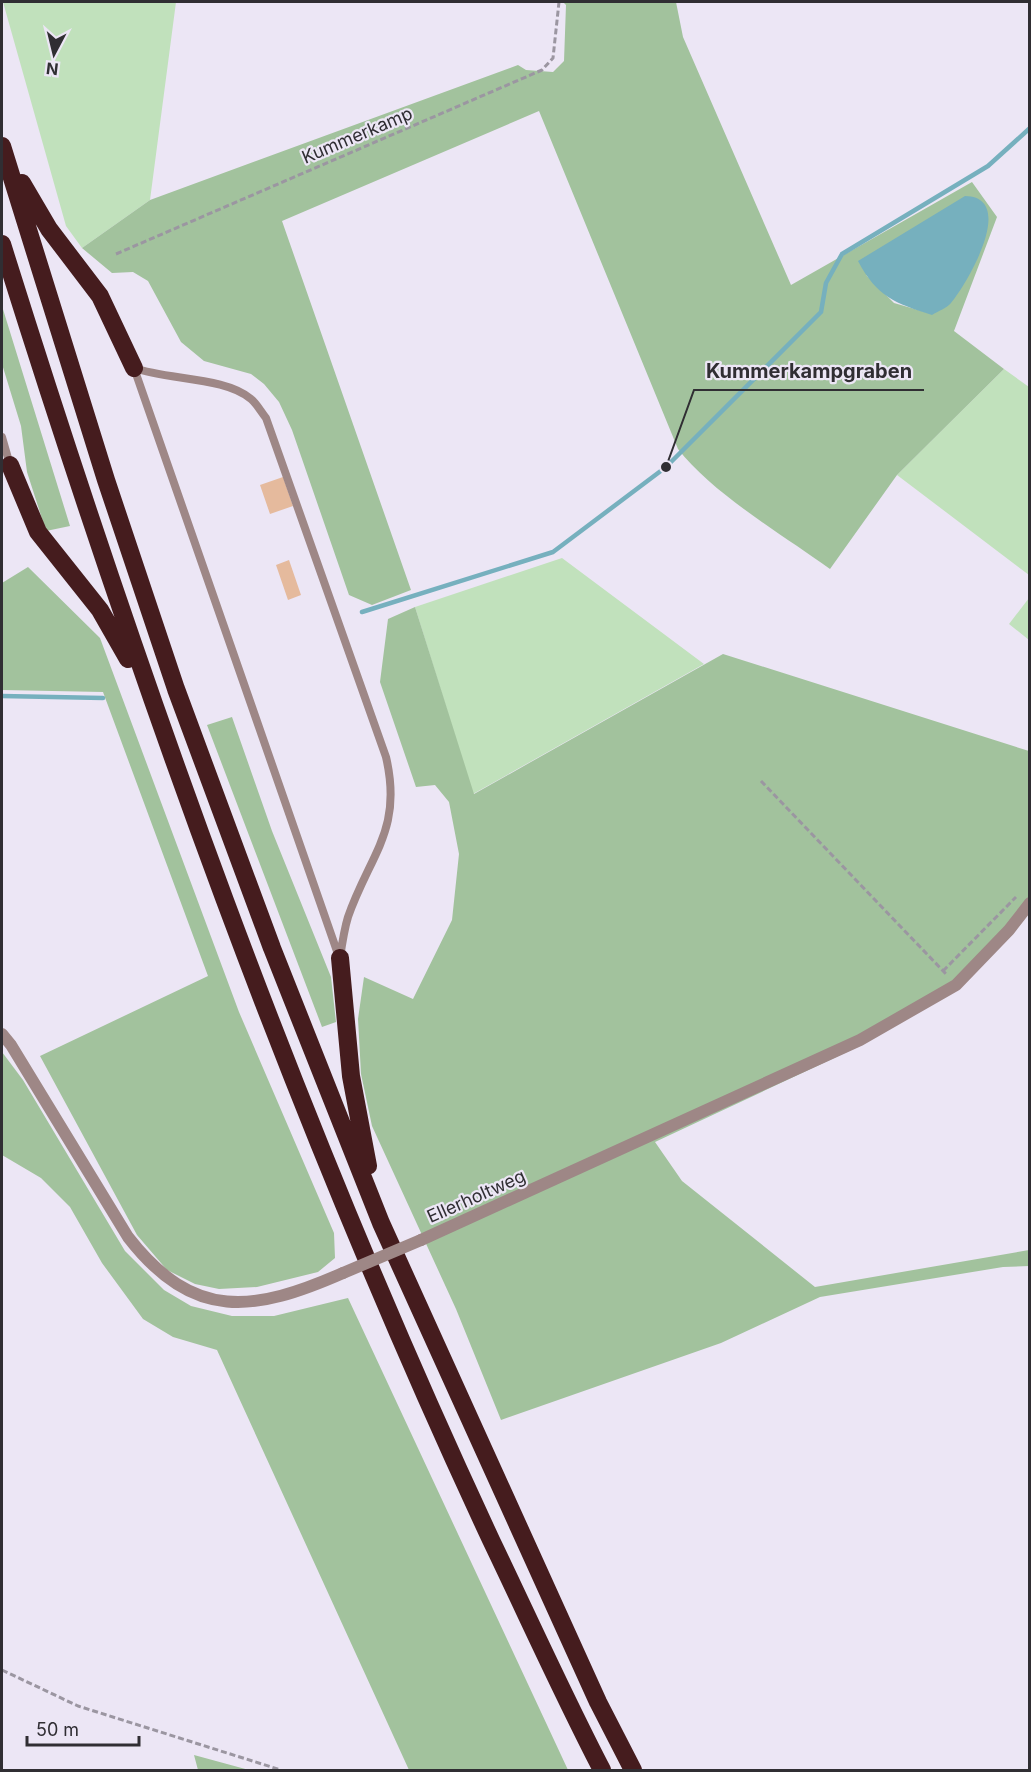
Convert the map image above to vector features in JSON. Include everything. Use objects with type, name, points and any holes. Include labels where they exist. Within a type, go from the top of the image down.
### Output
[{"type":"highway","points":[[2,144],[49,229],[100,296],[134,368]]},
{"type":"highway","points":[[2,144],[106,480],[177,689],[272,948],[381,1223],[500,1490],[598,1702],[633,1770]]},
{"type":"highway","points":[[2,244],[78,489],[149,697],[246,960],[355,1234],[433,1416],[602,1770]]},
{"type":"highway","points":[[6,463],[38,532],[100,610],[149,697]]},
{"type":"highway","points":[[340,958],[357,1110],[381,1223]]},
{"type":"street","name":"Ellerholtweg","points":[[2,1034],[129,1237],[148,1263],[174,1284],[202,1297],[233,1304],[268,1301],[303,1291],[421,1240],[860,1040],[956,985],[1009,930],[1026,899]]},
{"type":"lane","points":[[134,368],[340,958]]},
{"type":"lane","points":[[134,368],[153,375],[233,387],[252,399],[266,418],[386,757],[392,798],[389,820],[348,917],[340,958]]},
{"type":"lane","points":[[2,437],[6,463]]},
{"type":"path","name":"Kummerkamp","points":[[116,254],[542,70],[553,58],[559,2]]},
{"type":"path","points":[[761,780],[956,985]]},
{"type":"path","points":[[943,971],[1017,896],[1026,899]]},
{"type":"path","points":[[2,1670],[78,1706],[281,1770]]},
{"type":"green space","points":[[3,2],[176,2],[150,200],[82,248],[66,226]]},
{"type":"green space","points":[[563,2],[676,2],[683,37],[791,285],[972,182],[997,217],[954,331],[1004,369],[897,475],[830,569],[729,498],[693,466],[678,449],[539,111],[282,221],[411,590],[372,605],[349,595],[292,430],[279,402],[264,384],[251,374],[204,361],[181,342],[148,281],[133,272],[112,273],[82,248],[150,200],[518,65],[526,70],[553,72],[564,61],[566,5]],"holes":[[[866,275],[932,314],[894,303]]]},
{"type":"green space","points":[[2,306],[70,526],[46,531],[27,472],[21,426],[2,364]]},
{"type":"green space","points":[[1004,369],[1029,387],[1029,575],[897,475]]},
{"type":"green space","points":[[562,558],[704,664],[473,794],[415,607]]},
{"type":"green space","points":[[28,567],[100,638],[239,1012],[334,1233],[335,1258],[318,1272],[257,1287],[219,1289],[195,1284],[167,1270],[137,1235],[40,1056],[208,976],[103,692],[2,690],[2,583]]},
{"type":"green space","points":[[1030,599],[1029,640],[1009,624]]},
{"type":"green space","points":[[415,607],[474,794],[723,654],[1029,751],[1029,913],[1012,935],[959,988],[864,1044],[655,1142],[682,1181],[815,1287],[1029,1250],[1029,1266],[1003,1267],[820,1297],[721,1343],[501,1420],[456,1309],[372,1126],[361,1074],[358,1019],[364,977],[413,999],[452,920],[459,854],[449,802],[435,785],[416,787],[380,682],[388,619]]},
{"type":"green space","points":[[232,717],[272,831],[331,977],[336,1022],[322,1027],[207,725]]},
{"type":"green space","points":[[2,1052],[23,1080],[125,1251],[164,1290],[191,1306],[232,1316],[274,1316],[348,1298],[568,1770],[409,1770],[217,1350],[173,1337],[143,1319],[102,1263],[70,1207],[41,1178],[2,1155]]},
{"type":"green space","points":[[194,1755],[249,1770],[198,1770]]},
{"type":"water","points":[[965,196],[980,200],[987,210],[988,225],[984,243],[976,261],[951,303],[932,315],[897,302],[880,291],[858,261]]},
{"type":"building","points":[[283,477],[293,506],[270,514],[260,485]]},
{"type":"building","points":[[289,560],[301,595],[288,600],[276,565]]},
{"type":"waterway","points":[[362,612],[553,552],[666,467],[821,312],[826,283],[842,254],[988,166],[1030,128]]},
{"type":"waterway","points":[[2,696],[103,698]]},
{"type":"place","name":"Kummerkampgraben","points":[[666,467]]}]
